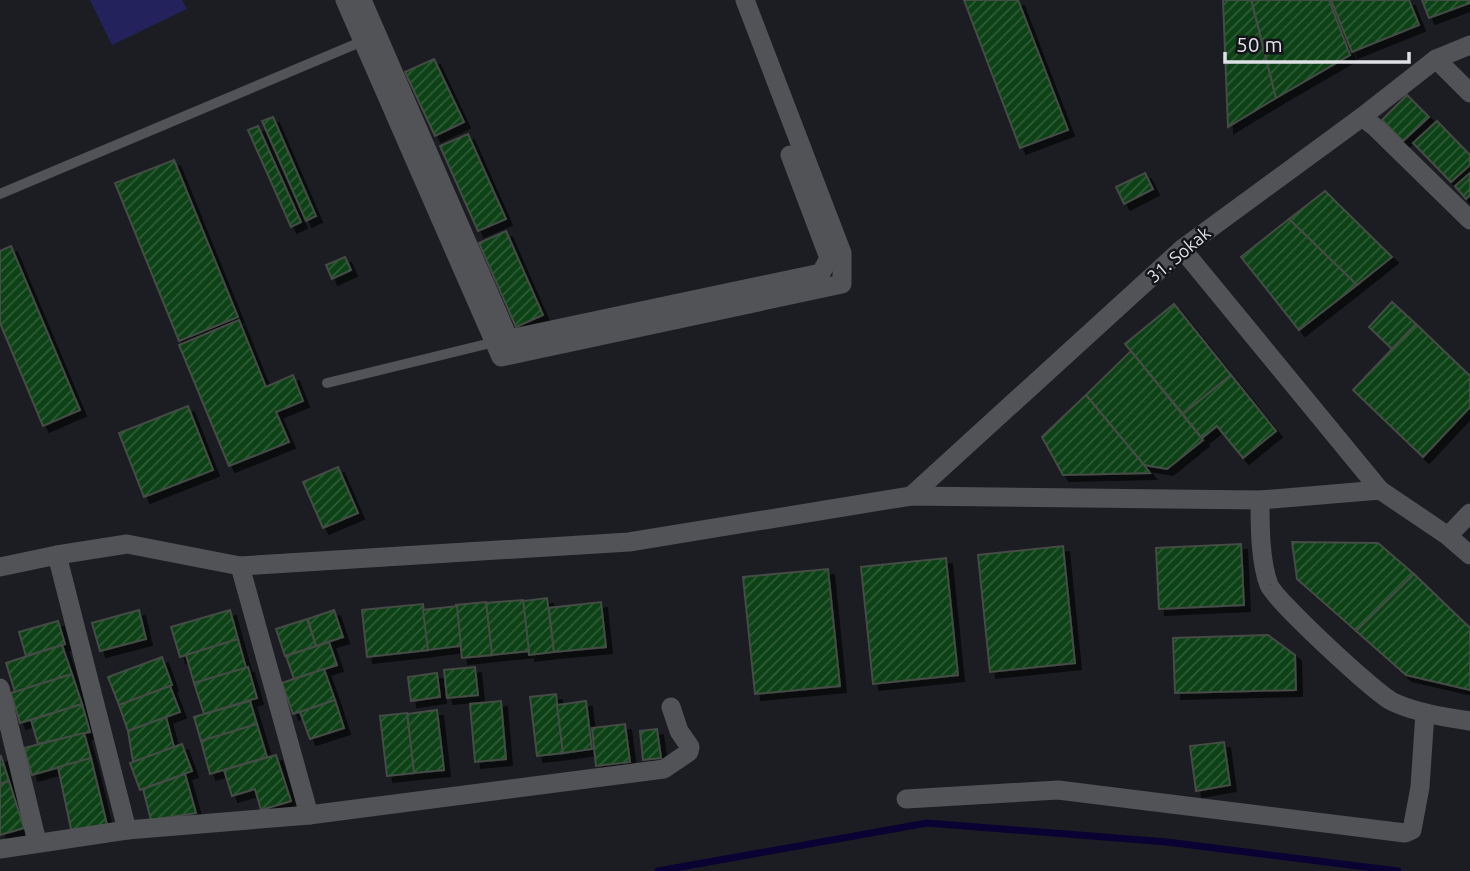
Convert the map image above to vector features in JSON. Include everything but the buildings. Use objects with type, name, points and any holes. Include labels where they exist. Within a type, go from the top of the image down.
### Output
[{"type":"street","points":[[345,0],[370,38],[506,346]]},
{"type":"street","points":[[362,0],[370,38]]},
{"type":"street","points":[[506,346],[821,273],[829,258],[732,0]]},
{"type":"street","points":[[506,346],[842,284],[842,253],[745,0]]},
{"type":"street","name":"31. Sokak","points":[[911,496],[1182,249],[1363,117],[1436,59],[1470,45]]},
{"type":"street","points":[[1436,59],[1470,93]]},
{"type":"street","points":[[1363,117],[1470,220]]},
{"type":"street","points":[[1182,249],[1380,490],[1448,536],[1470,555]]},
{"type":"street","points":[[0,568],[57,555],[127,544],[240,566],[629,542],[911,496],[1260,500],[1380,490]]},
{"type":"street","points":[[1260,500],[1259,535],[1269,586],[1301,622],[1390,701],[1425,713],[1470,721]]},
{"type":"street","points":[[1448,536],[1470,513]]},
{"type":"street","points":[[57,555],[127,830]]},
{"type":"street","points":[[240,566],[309,815]]},
{"type":"street","points":[[0,688],[37,842]]},
{"type":"street","points":[[0,849],[127,830],[309,815],[664,769],[689,752],[690,747],[679,732],[671,707]]},
{"type":"street","points":[[906,799],[1058,790],[1405,833],[1412,830],[1420,787],[1425,713]]},
{"type":"lane","points":[[0,194],[370,38]]},
{"type":"lane","points":[[327,383],[506,346]]},
{"type":"shaded area","points":[[90,0],[182,0],[187,9],[112,45]]},
{"type":"waterway","points":[[658,871],[927,823],[1167,842],[1398,871]]}]
